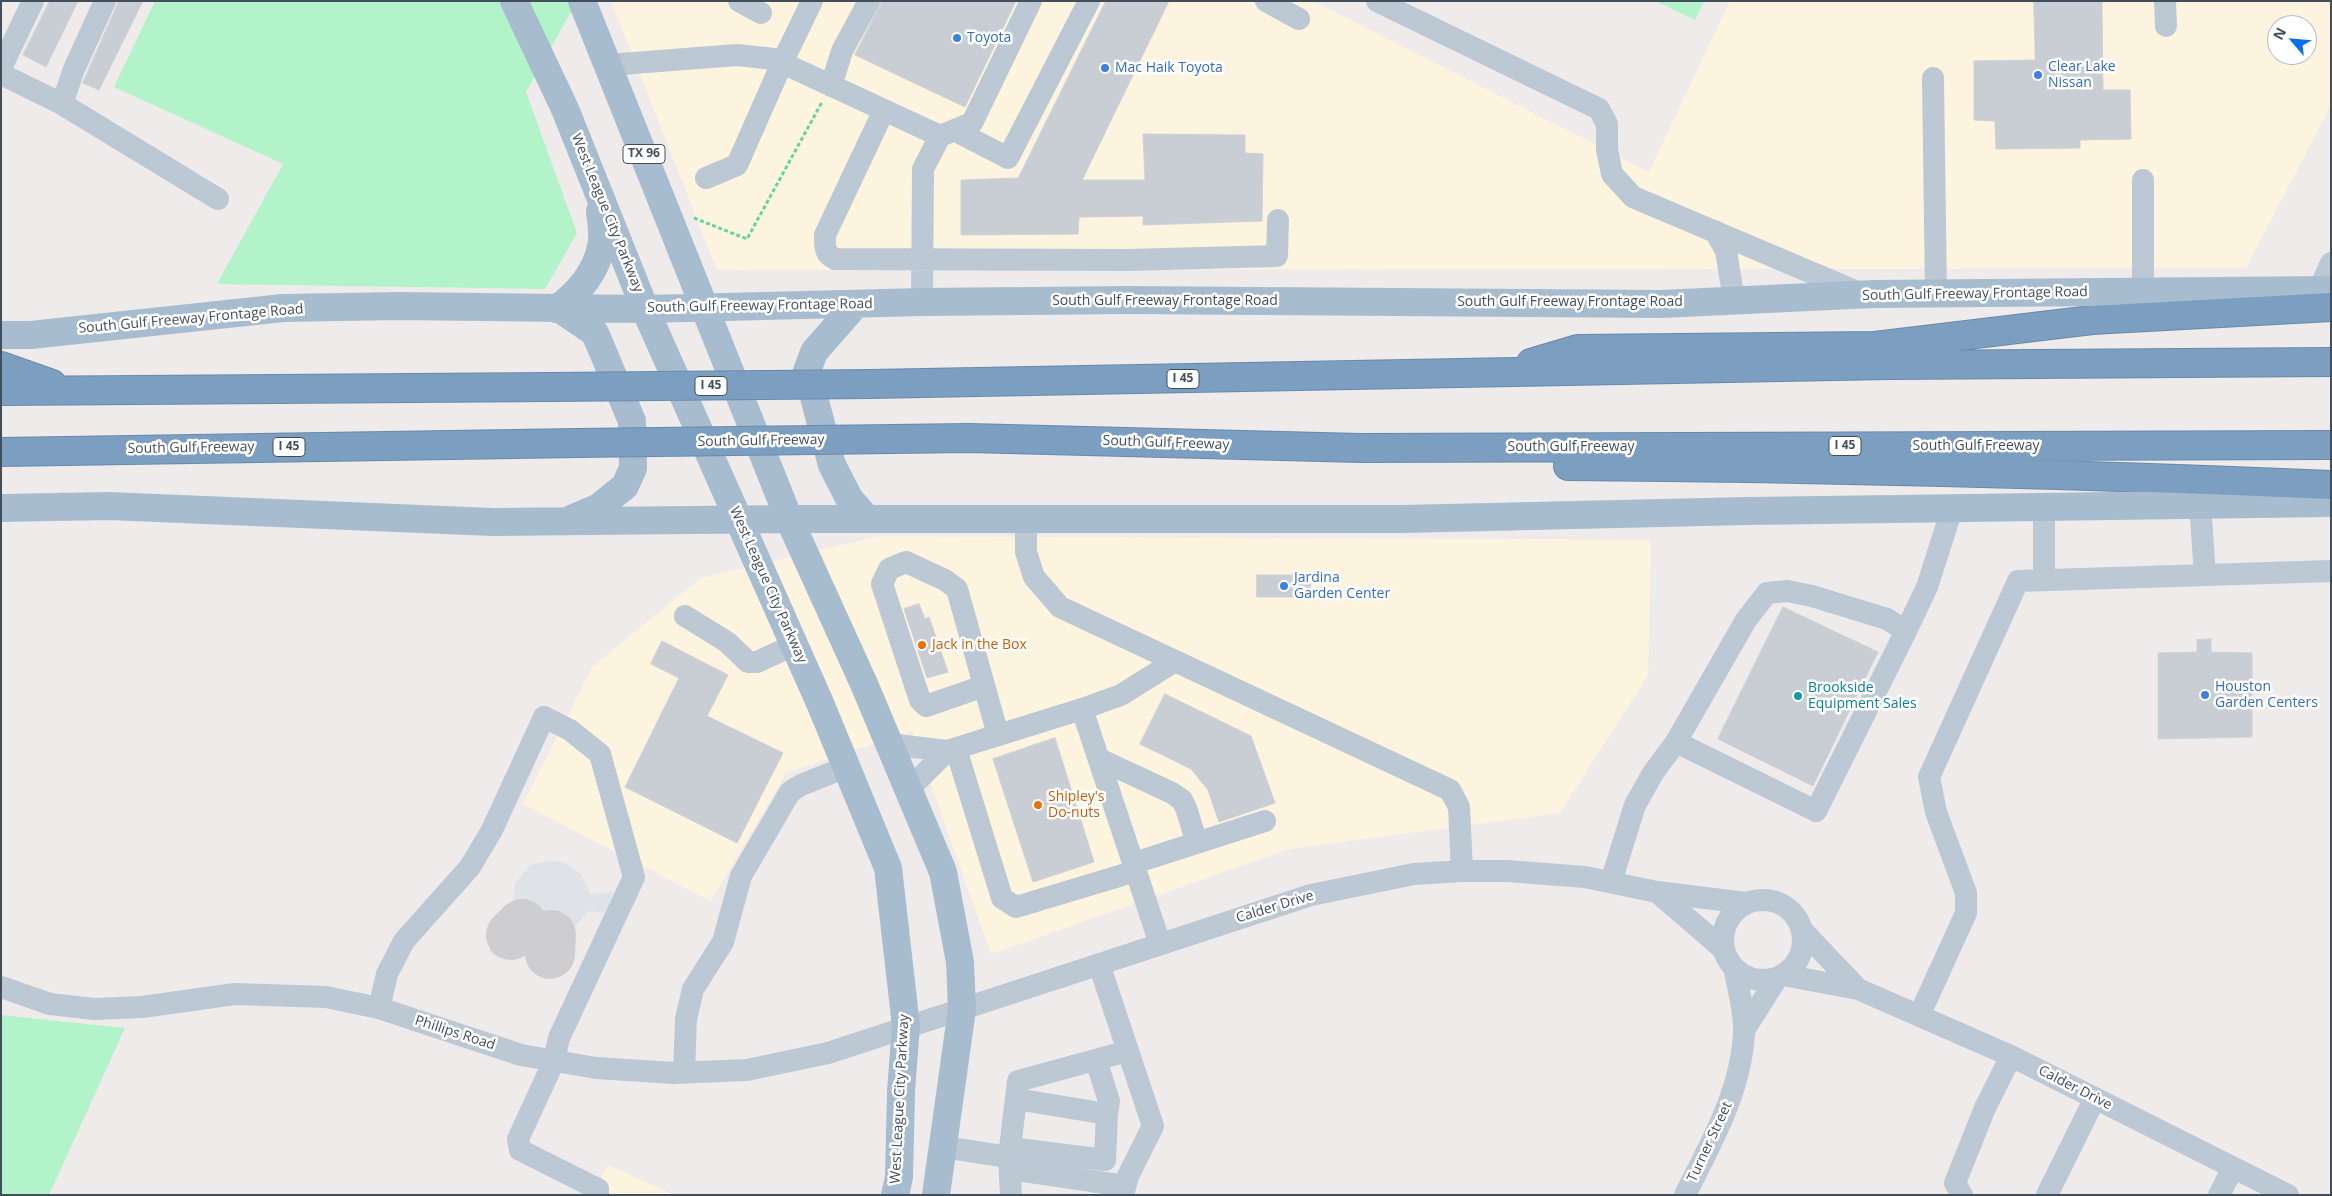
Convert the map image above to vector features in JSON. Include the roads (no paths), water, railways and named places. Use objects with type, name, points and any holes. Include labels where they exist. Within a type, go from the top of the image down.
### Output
[{"type":"highway","points":[[1496,373],[1578,349],[1875,346],[2092,320],[2327,296]]},
{"type":"highway","name":"I 45","points":[[1,391],[870,384],[1879,365],[2331,362]]},
{"type":"highway","points":[[1,366],[70,391]]},
{"type":"highway","name":"South Gulf Freeway","points":[[1,452],[969,438],[1360,448],[2331,445]]},
{"type":"highway","points":[[1250,445],[1422,466],[1794,468],[2097,475],[2331,485]]},
{"type":"main road","name":"West League City Parkway","points":[[514,1],[565,109],[645,309],[794,645],[888,868],[906,1026],[901,1091],[899,1177],[895,1195]]},
{"type":"main road","name":"TX 96","points":[[582,1],[789,519]]},
{"type":"main road","points":[[565,522],[599,507],[625,486],[633,468],[632,421],[595,334],[558,309],[572,298],[590,277],[602,245],[599,195]]},
{"type":"main road","name":"South Gulf Freeway Frontage Road","points":[[1,335],[31,335],[283,308],[399,306],[645,309],[922,302],[1148,300],[1661,304],[1865,295],[2143,292],[2327,296]]},
{"type":"main road","points":[[856,304],[814,352],[807,371],[832,465],[849,498],[866,519]]},
{"type":"main road","points":[[1,508],[109,506],[488,522],[565,522],[789,519],[1402,519],[1748,511],[2331,503]]},
{"type":"main road","points":[[789,519],[889,744],[943,872],[960,962],[962,1009],[936,1195]]},
{"type":"street","points":[[1,68],[33,1]]},
{"type":"street","points":[[62,104],[74,69],[105,1]]},
{"type":"street","points":[[739,1],[762,13]]},
{"type":"street","points":[[706,178],[737,165],[812,1]]},
{"type":"street","points":[[831,86],[842,51],[869,1]]},
{"type":"street","points":[[922,302],[923,169],[948,133],[972,123],[1031,1]]},
{"type":"street","points":[[608,64],[737,55],[774,59],[884,110],[948,133],[1008,158],[1089,1]]},
{"type":"street","points":[[1266,1],[1299,20]]},
{"type":"street","points":[[1377,1],[1599,110],[1607,124],[1607,150],[1612,174],[1633,196],[1865,295]]},
{"type":"street","points":[[2165,1],[2166,26]]},
{"type":"street","points":[[1,74],[62,104],[218,199]]},
{"type":"street","points":[[1933,78],[1936,294]]},
{"type":"street","points":[[884,110],[826,235],[825,249],[828,256],[835,260],[1127,260],[1277,256],[1278,220]]},
{"type":"street","points":[[2143,180],[2143,292]]},
{"type":"street","points":[[1715,231],[1726,251],[1734,300]]},
{"type":"street","points":[[2327,296],[2331,263]]},
{"type":"street","points":[[2200,504],[2205,575]]},
{"type":"street","points":[[2044,507],[2044,580]]},
{"type":"street","points":[[1676,742],[1816,812],[1927,587],[1952,509]]},
{"type":"street","points":[[1026,520],[1026,552],[1034,577],[1060,607],[1450,790],[1459,807],[1462,871]]},
{"type":"street","points":[[984,686],[926,706],[920,700],[882,584],[889,569],[906,562],[946,580],[957,589],[998,735]]},
{"type":"street","points":[[1919,1016],[1966,913],[1966,893],[1936,812],[1929,777],[2018,581],[2331,570]]},
{"type":"street","points":[[1611,882],[1634,805],[1653,773],[1676,742],[1746,620],[1767,593],[1787,591],[1812,596],[1887,619],[1906,631]]},
{"type":"street","points":[[684,616],[727,642],[748,662],[757,662],[794,645]]},
{"type":"street","points":[[1135,642],[1138,682]]},
{"type":"street","points":[[889,744],[951,750],[1121,695],[1138,682],[1175,661]]},
{"type":"street","points":[[1082,709],[1160,944]]},
{"type":"street","points":[[379,1008],[387,974],[404,941],[470,867],[492,830],[544,717],[570,730],[600,754],[634,877],[559,1038],[554,1061],[518,1139],[520,1150],[601,1193]]},
{"type":"street","points":[[908,790],[951,750]]},
{"type":"street","points":[[951,750],[1002,898],[1016,906],[1135,867],[1196,843],[1265,821]]},
{"type":"street","points":[[1099,759],[1172,793],[1182,800],[1196,843]]},
{"type":"street","points":[[684,1073],[686,1019],[693,989],[723,942],[741,876],[790,792],[801,785],[846,766]]},
{"type":"street","name":"Calder Drive","points":[[906,1026],[1311,894],[1414,874],[1462,871],[1527,872],[1585,877],[1657,892],[1746,903]]},
{"type":"street","name":"Calder Drive","points":[[1657,892],[1723,948]]},
{"type":"street","points":[[1760,900],[1773,901],[1790,912],[1801,928],[1803,942],[1800,956],[1793,967],[1780,977],[1758,981],[1746,978],[1735,971],[1728,961],[1723,948],[1722,935],[1727,922],[1735,911],[1746,903],[1760,900]]},
{"type":"street","name":"Calder Drive","points":[[1801,928],[1858,989]]},
{"type":"street","points":[[943,1147],[1010,1158],[1124,1191],[1128,1176],[1153,1126],[1099,964]]},
{"type":"street","name":"Turner Street","points":[[1685,1195],[1727,1110],[1741,1058],[1744,1029],[1735,971]]},
{"type":"street","name":"Calder Drive","points":[[1780,977],[1858,989],[2011,1056],[2288,1195]]},
{"type":"street","name":"Turner Street","points":[[1744,1029],[1780,977]]},
{"type":"street","name":"Phillips Road","points":[[1,987],[50,1004],[94,1009],[142,1007],[235,994],[326,997],[379,1008],[520,1055],[596,1068],[684,1073],[747,1070],[828,1053],[906,1026]]},
{"type":"street","points":[[1011,1195],[1010,1158],[1018,1081],[1128,1051]]},
{"type":"street","points":[[1962,1195],[1955,1183],[1985,1108],[2011,1056]]},
{"type":"street","points":[[1010,1158],[1105,1160],[1109,1101],[1096,1060]]},
{"type":"street","points":[[2047,1195],[2094,1098]]},
{"type":"street","points":[[1016,1100],[1107,1114]]},
{"type":"street","points":[[2219,1195],[2233,1168]]},
{"type":"place","name":"Toyota","points":[[957,38]]},
{"type":"place","name":"Mac Haik Toyota","points":[[1105,68]]},
{"type":"place","name":"Clear Lake Nissan","points":[[2038,75]]},
{"type":"place","name":"Jardina Garden Center","points":[[1284,586]]},
{"type":"place","name":"Jack in the Box","points":[[922,645]]},
{"type":"place","name":"Houston Garden Centers","points":[[2205,695]]},
{"type":"place","name":"Brookside Equipment Sales","points":[[1798,696]]},
{"type":"place","name":"Shipley's Do-nuts","points":[[1038,805]]}]
